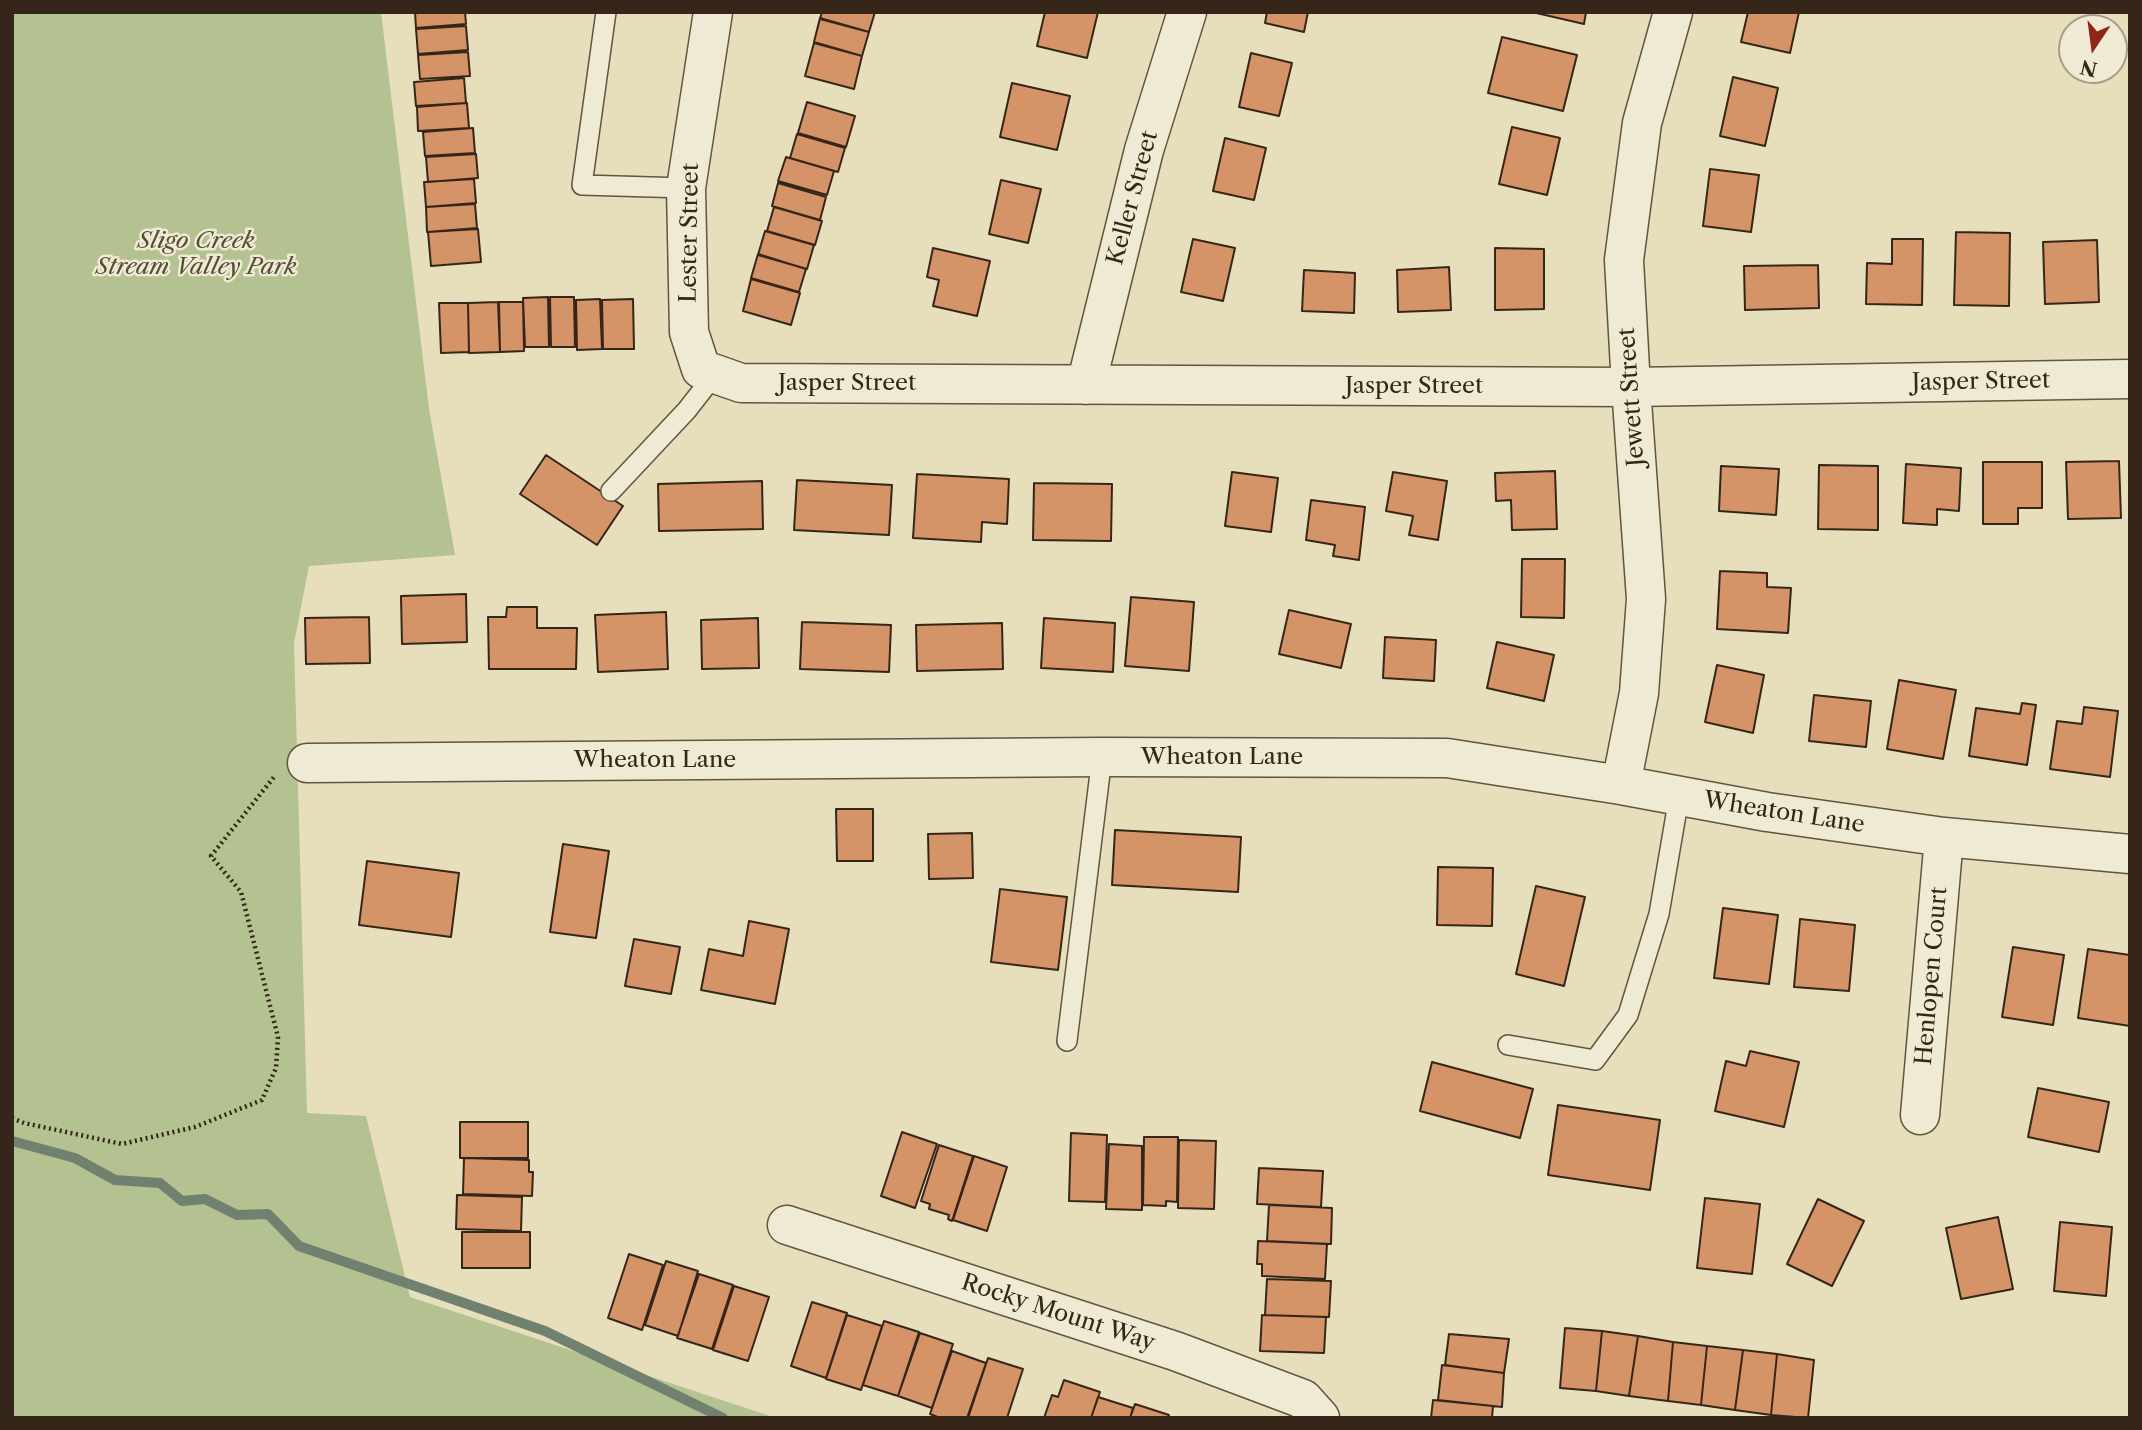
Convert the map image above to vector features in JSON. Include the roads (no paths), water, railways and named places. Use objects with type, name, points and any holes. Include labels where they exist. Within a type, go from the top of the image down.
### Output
[{"type":"street","name":"Lester Street","points":[[708,372],[689,332],[686,188],[713,12]]},
{"type":"street","name":"Keller Street","points":[[1086,385],[1144,150],[1187,12]]},
{"type":"street","name":"Jewett Street","points":[[1621,785],[1639,693],[1646,599],[1624,260],[1642,122],[1673,12]]},
{"type":"street","name":"Jasper Street","points":[[708,372],[741,383],[1086,385],[1631,387],[2130,379]]},
{"type":"street","name":"Wheaton Lane","points":[[307,764],[1102,757],[1447,758],[1621,785],[1767,812],[1944,837],[2130,854]]},
{"type":"street","name":"Henlopen Court","points":[[1920,1115],[1944,837]]},
{"type":"street","name":"Rocky Mount Way","points":[[787,1225],[1175,1352],[1303,1399],[1320,1418]]},
{"type":"lane","points":[[606,12],[583,185],[686,188]]},
{"type":"lane","points":[[611,491],[687,410],[708,372]]},
{"type":"lane","points":[[1067,1041],[1102,757]]},
{"type":"lane","points":[[1508,1045],[1595,1060],[1628,1015],[1658,914],[1679,797]]},
{"type":"waterway","points":[[12,1141],[75,1158],[115,1180],[160,1183],[182,1201],[205,1199],[237,1215],[268,1214],[299,1246],[545,1331],[723,1418]]},
{"type":"park label","name":"Sligo Creek Stream Valley Park","points":[[196,254]]}]
